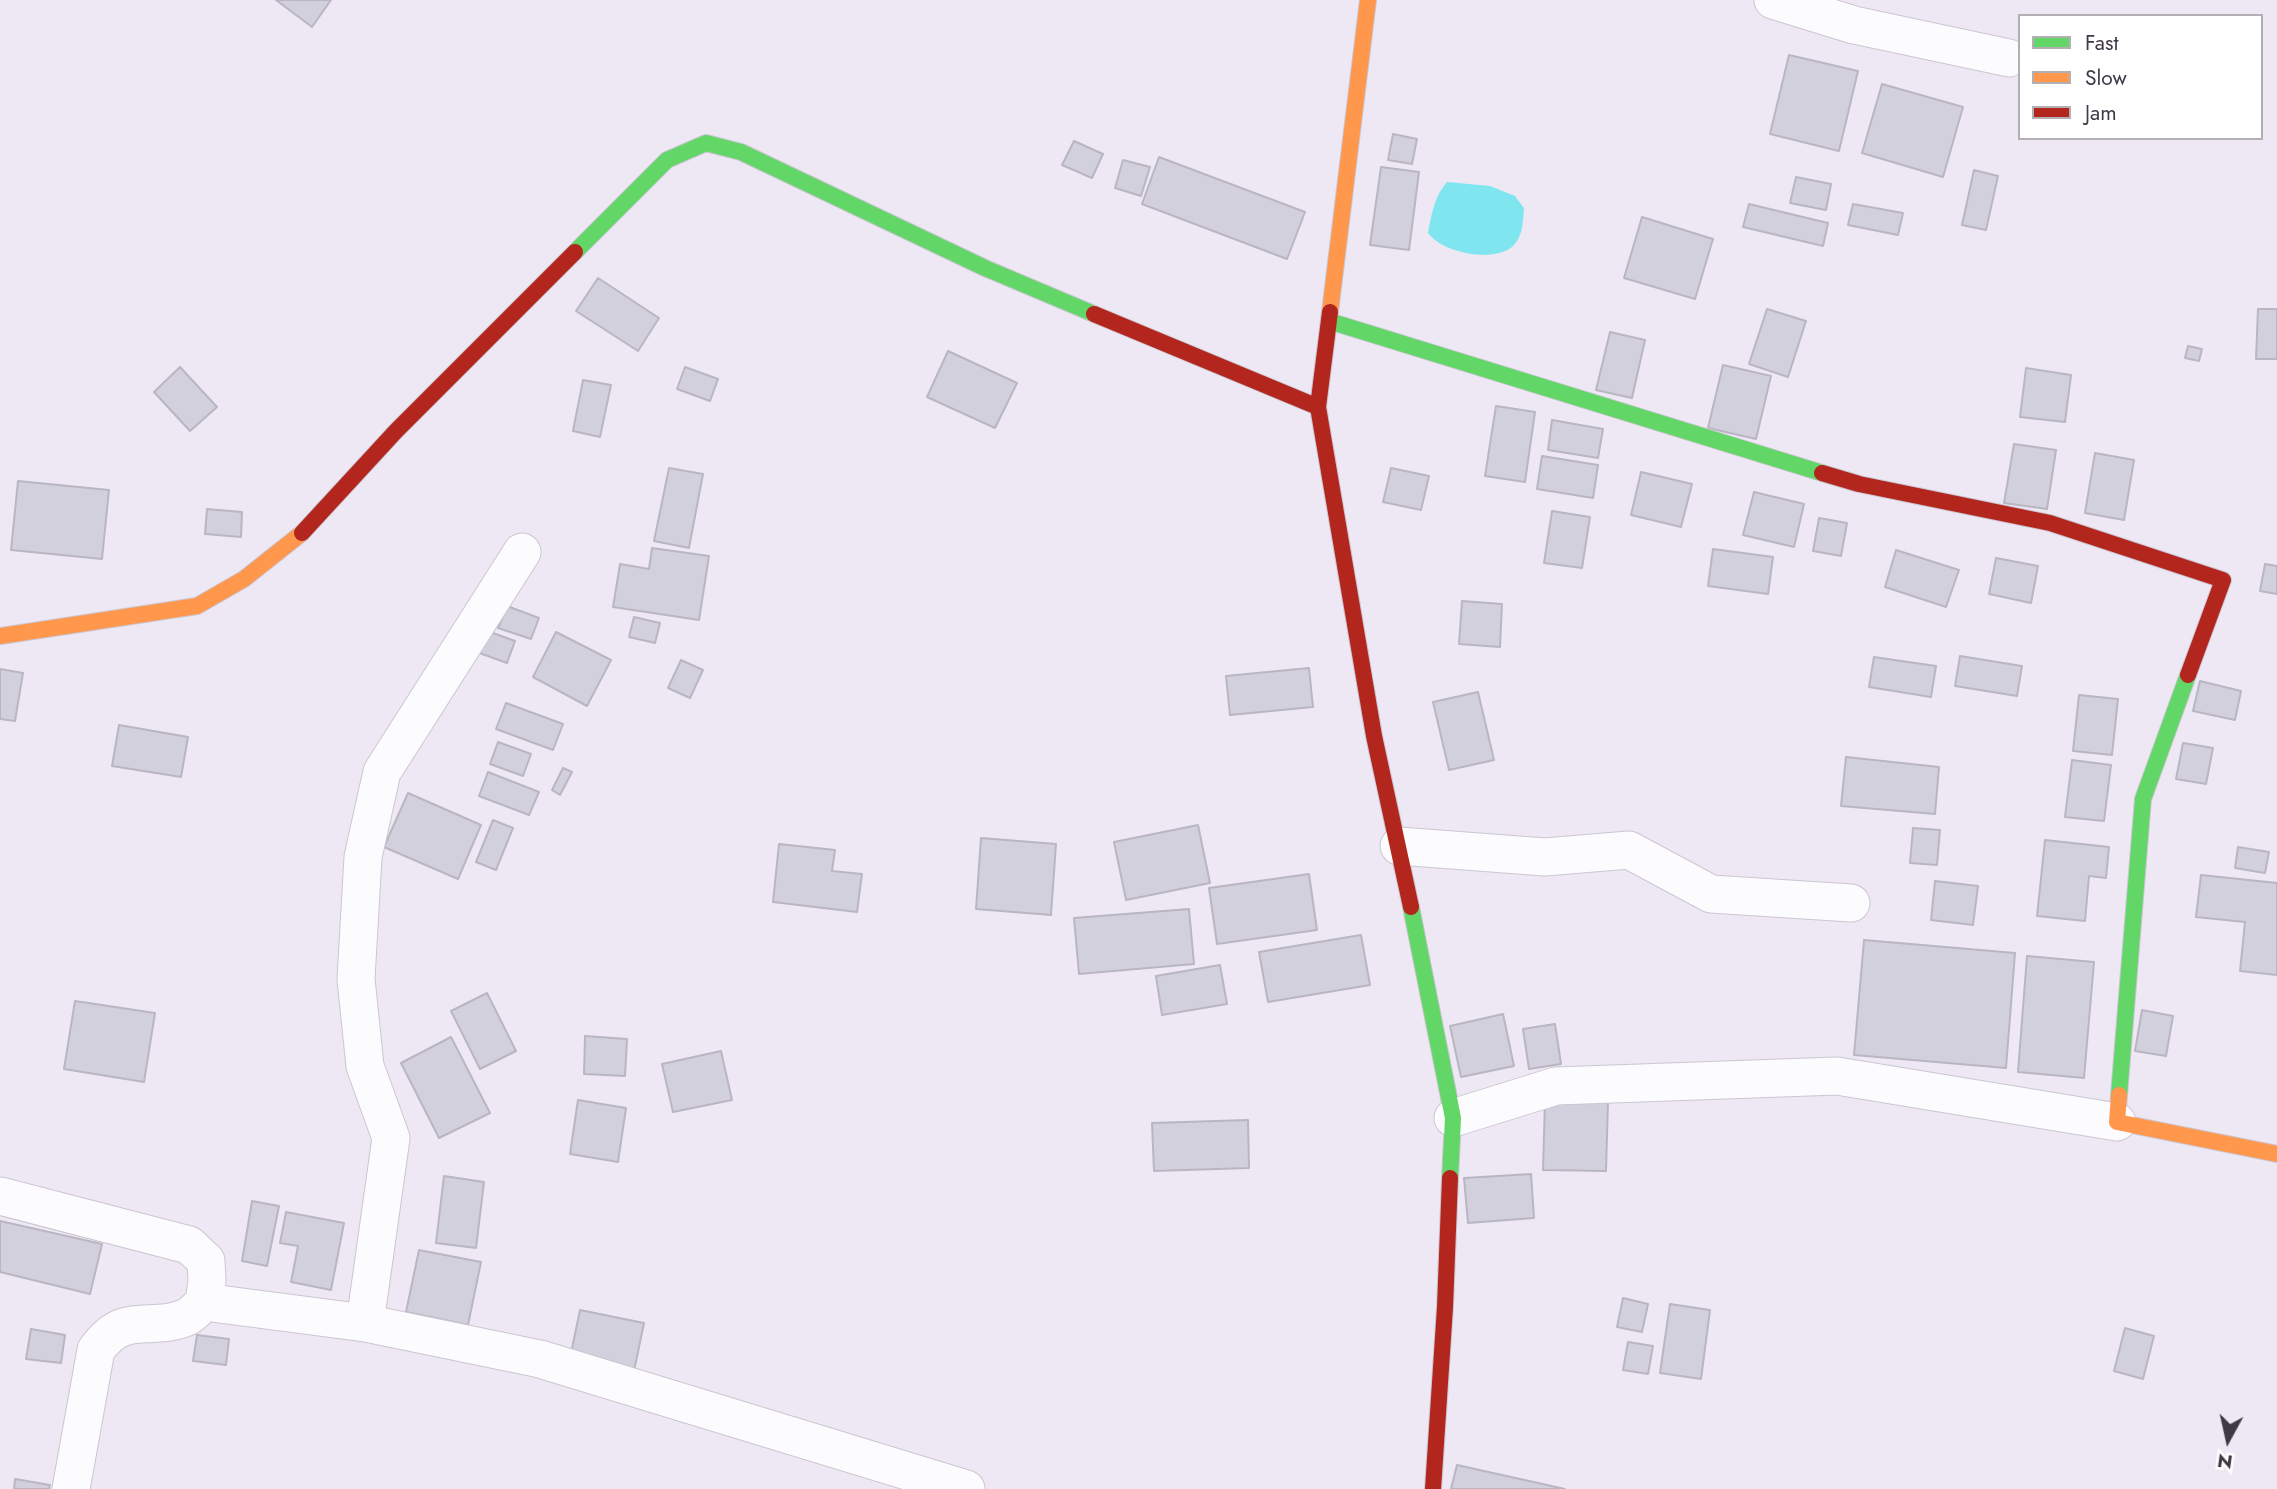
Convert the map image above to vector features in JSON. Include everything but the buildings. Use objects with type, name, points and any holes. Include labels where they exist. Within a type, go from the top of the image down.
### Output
[{"type":"street","points":[[1368,0],[1318,407],[1374,736],[1399,846],[1452,1118],[1445,1307],[1433,1489]]},
{"type":"street","points":[[1773,0],[1854,25],[2009,58]]},
{"type":"street","points":[[0,636],[197,606],[244,579],[310,526],[396,431],[667,160],[706,143],[741,152],[985,268],[1318,407]]},
{"type":"street","points":[[1329,321],[1859,484],[2050,523],[2223,580],[2143,799],[2117,1122]]},
{"type":"street","points":[[365,1323],[391,1138],[365,1066],[356,979],[363,857],[382,772],[522,552]]},
{"type":"street","points":[[1399,846],[1545,857],[1629,850],[1711,894],[1851,903]]},
{"type":"street","points":[[1452,1118],[1556,1086],[1837,1076],[2117,1122],[2277,1154]]},
{"type":"street","points":[[0,1196],[189,1245],[206,1261],[204,1302],[188,1317],[126,1325],[107,1335],[96,1350],[71,1489]]},
{"type":"street","points":[[204,1302],[365,1323],[540,1359],[966,1489]]},
{"type":"water","points":[[1447,182],[1490,186],[1515,196],[1524,208],[1521,233],[1514,245],[1506,251],[1483,255],[1457,251],[1435,240],[1428,233],[1437,199]]},
{"type":"traffic: fast","points":[[575,252],[667,160],[706,143],[741,152],[985,268],[1094,314]]},
{"type":"traffic: fast","points":[[1329,321],[1822,473]]},
{"type":"traffic: fast","points":[[2119,1095],[2143,799],[2188,675]]},
{"type":"traffic: fast","points":[[1411,907],[1453,1118],[1450,1178]]},
{"type":"traffic: slow","points":[[1330,312],[1368,0]]},
{"type":"traffic: slow","points":[[0,636],[197,606],[244,579],[302,533]]},
{"type":"traffic: slow","points":[[2119,1095],[2117,1122],[2277,1154]]},
{"type":"traffic: jam","points":[[302,533],[396,431],[575,252]]},
{"type":"traffic: jam","points":[[1330,312],[1318,407],[1374,736],[1411,907]]},
{"type":"traffic: jam","points":[[1094,314],[1318,407]]},
{"type":"traffic: jam","points":[[1822,473],[1859,484],[2050,523],[2223,580],[2188,675]]},
{"type":"traffic: jam","points":[[1433,1489],[1450,1178]]}]
